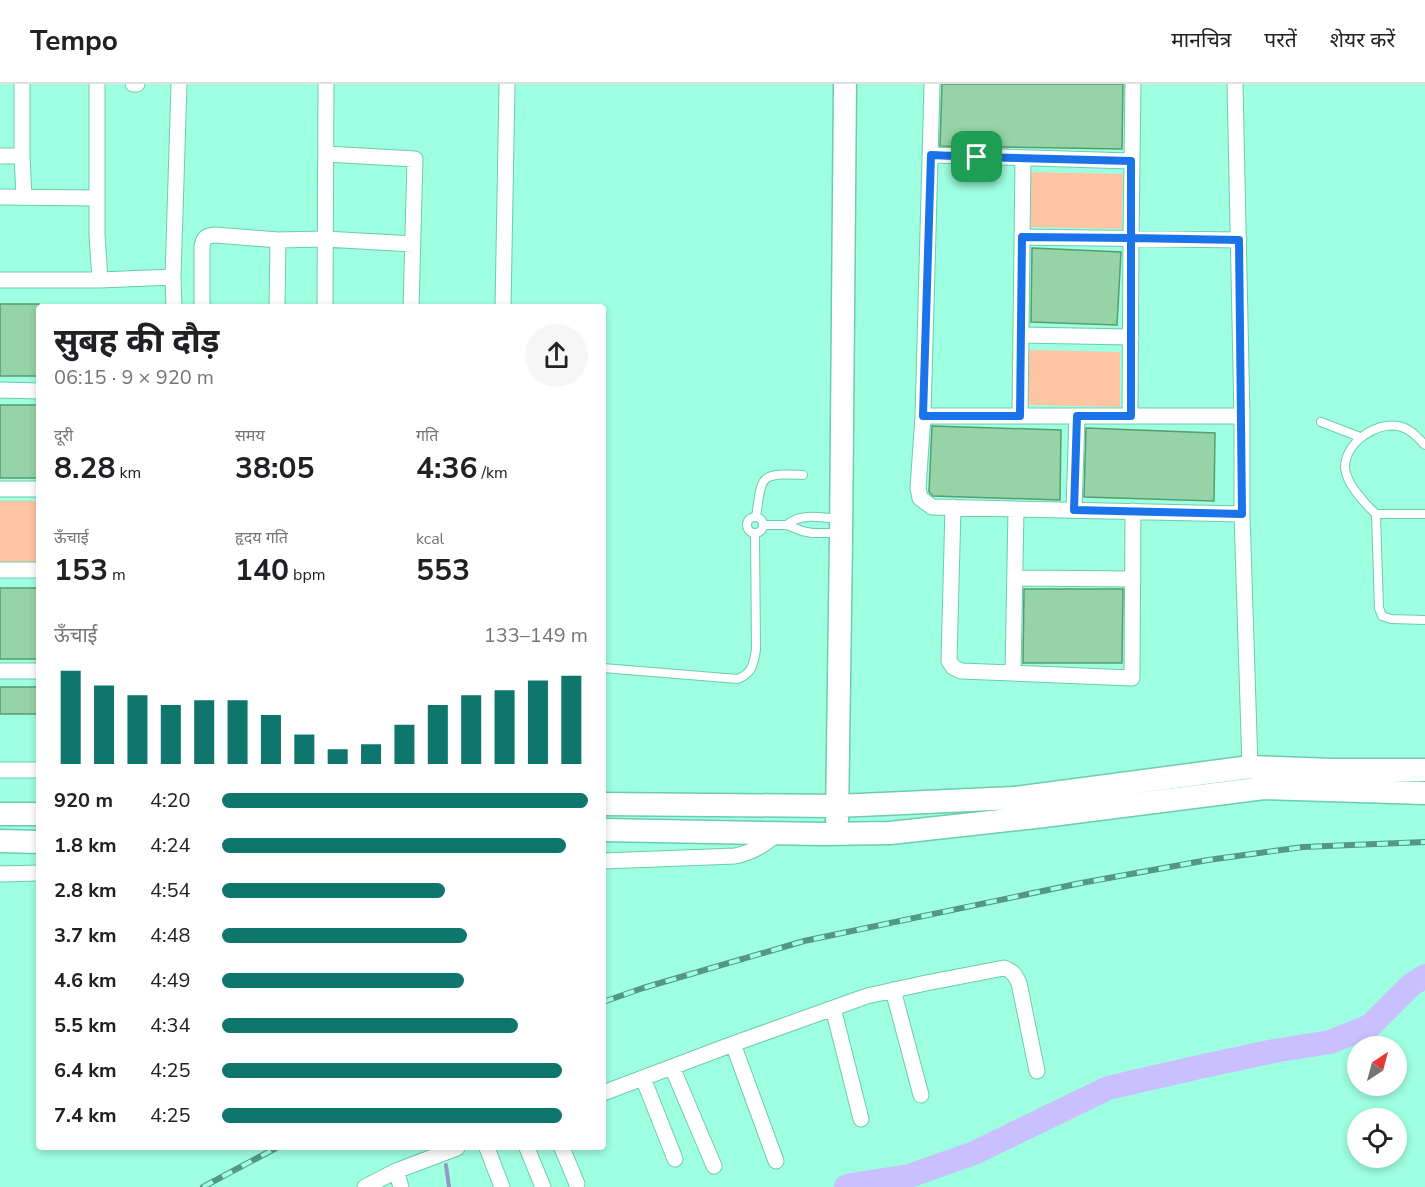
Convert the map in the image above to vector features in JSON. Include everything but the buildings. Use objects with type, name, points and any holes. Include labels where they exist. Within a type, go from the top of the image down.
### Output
[{"type":"main road","points":[[836,834],[845,84]]},
{"type":"main road","points":[[606,804],[837,806],[1014,798],[1250,767],[1425,770]]},
{"type":"main road","points":[[606,830],[890,833],[1025,819],[1263,788],[1425,793]]},
{"type":"main road","points":[[0,814],[36,814]]},
{"type":"main road","points":[[0,841],[36,842]]},
{"type":"street","points":[[22,84],[24,197]]},
{"type":"street","points":[[97,84],[99,280]]},
{"type":"street","points":[[174,304],[179,84]]},
{"type":"street","points":[[325,304],[326,84]]},
{"type":"street","points":[[503,304],[507,84]]},
{"type":"street","points":[[932,84],[923,416],[918,488],[920,498],[932,507],[1242,514]]},
{"type":"street","points":[[1131,416],[1133,84]]},
{"type":"street","points":[[1235,84],[1242,514],[1250,767]]},
{"type":"street","points":[[326,154],[415,159],[411,304]]},
{"type":"street","points":[[931,155],[1131,161]]},
{"type":"street","points":[[0,156],[22,156]]},
{"type":"street","points":[[1020,416],[1023,158]]},
{"type":"street","points":[[0,197],[98,198]]},
{"type":"street","points":[[202,304],[202,246],[207,236],[413,244]]},
{"type":"street","points":[[1022,237],[1239,240]]},
{"type":"street","points":[[276,304],[278,240]]},
{"type":"street","points":[[0,280],[173,277]]},
{"type":"street","points":[[1021,335],[1131,337]]},
{"type":"street","points":[[0,390],[36,391]]},
{"type":"street","points":[[923,416],[1242,416]]},
{"type":"street","points":[[1074,510],[1077,416]]},
{"type":"street","points":[[0,489],[36,489]]},
{"type":"street","points":[[953,507],[949,661],[953,667],[961,671],[1132,678],[1133,512]]},
{"type":"street","points":[[1013,672],[1016,509]]},
{"type":"street","points":[[0,570],[36,570]]},
{"type":"street","points":[[1015,578],[1133,579]]},
{"type":"street","points":[[0,671],[36,671]]},
{"type":"street","points":[[0,770],[36,770]]},
{"type":"street","points":[[606,861],[735,856],[755,850],[778,833]]},
{"type":"street","points":[[0,874],[36,873]]},
{"type":"street","points":[[606,1092],[867,996],[1004,968],[1011,970],[1019,983],[1037,1071]]},
{"type":"street","points":[[893,990],[921,1095]]},
{"type":"street","points":[[833,1008],[861,1119]]},
{"type":"street","points":[[733,1044],[776,1161]]},
{"type":"street","points":[[672,1067],[714,1166]]},
{"type":"street","points":[[644,1078],[675,1159]]},
{"type":"street","points":[[365,1187],[396,1171],[453,1150]]},
{"type":"street","points":[[489,1150],[502,1187]]},
{"type":"street","points":[[528,1150],[543,1187]]},
{"type":"street","points":[[563,1150],[577,1184]]},
{"type":"street","points":[[396,1171],[401,1187]]},
{"type":"lane","points":[[1320,422],[1360,436]]},
{"type":"lane","points":[[1425,444],[1412,432],[1398,426],[1381,427],[1360,436],[1347,455],[1345,469],[1362,502],[1376,514],[1425,514]]},
{"type":"lane","points":[[756,518],[760,486],[763,481],[769,476],[779,474],[803,475]]},
{"type":"lane","points":[[1376,514],[1379,608],[1383,616],[1391,619],[1425,620]]},
{"type":"lane","points":[[787,525],[803,517],[841,526]]},
{"type":"lane","points":[[756,518],[761,520],[763,525],[760,532],[750,532],[747,525],[749,520],[756,518]]},
{"type":"lane","points":[[763,525],[787,525],[813,533],[841,526]]},
{"type":"lane","points":[[606,668],[738,679],[746,675],[752,669],[756,650],[755,533]]},
{"type":"shaded area","points":[[1031,172],[1123,174],[1122,229],[1030,227]]},
{"type":"shaded area","points":[[1029,350],[1120,352],[1120,407],[1028,405]]},
{"type":"shaded area","points":[[0,501],[36,501],[36,564],[0,564]]},
{"type":"waterway","points":[[846,1187],[909,1176],[974,1153],[1108,1088],[1274,1051],[1330,1042],[1370,1026],[1411,985],[1425,976]]},
{"type":"waterway","points":[[446,1165],[449,1187]]},
{"type":"railway","points":[[606,1001],[804,941],[1081,883],[1208,860],[1303,847],[1425,842]]},
{"type":"railway","points":[[203,1187],[272,1150]]},
{"type":"route","points":[[977,157],[931,155],[923,416],[1020,416],[1022,237],[1131,238],[1131,416],[1077,416],[1074,510],[1242,514],[1239,240],[1131,238],[1131,161],[977,157]]}]
